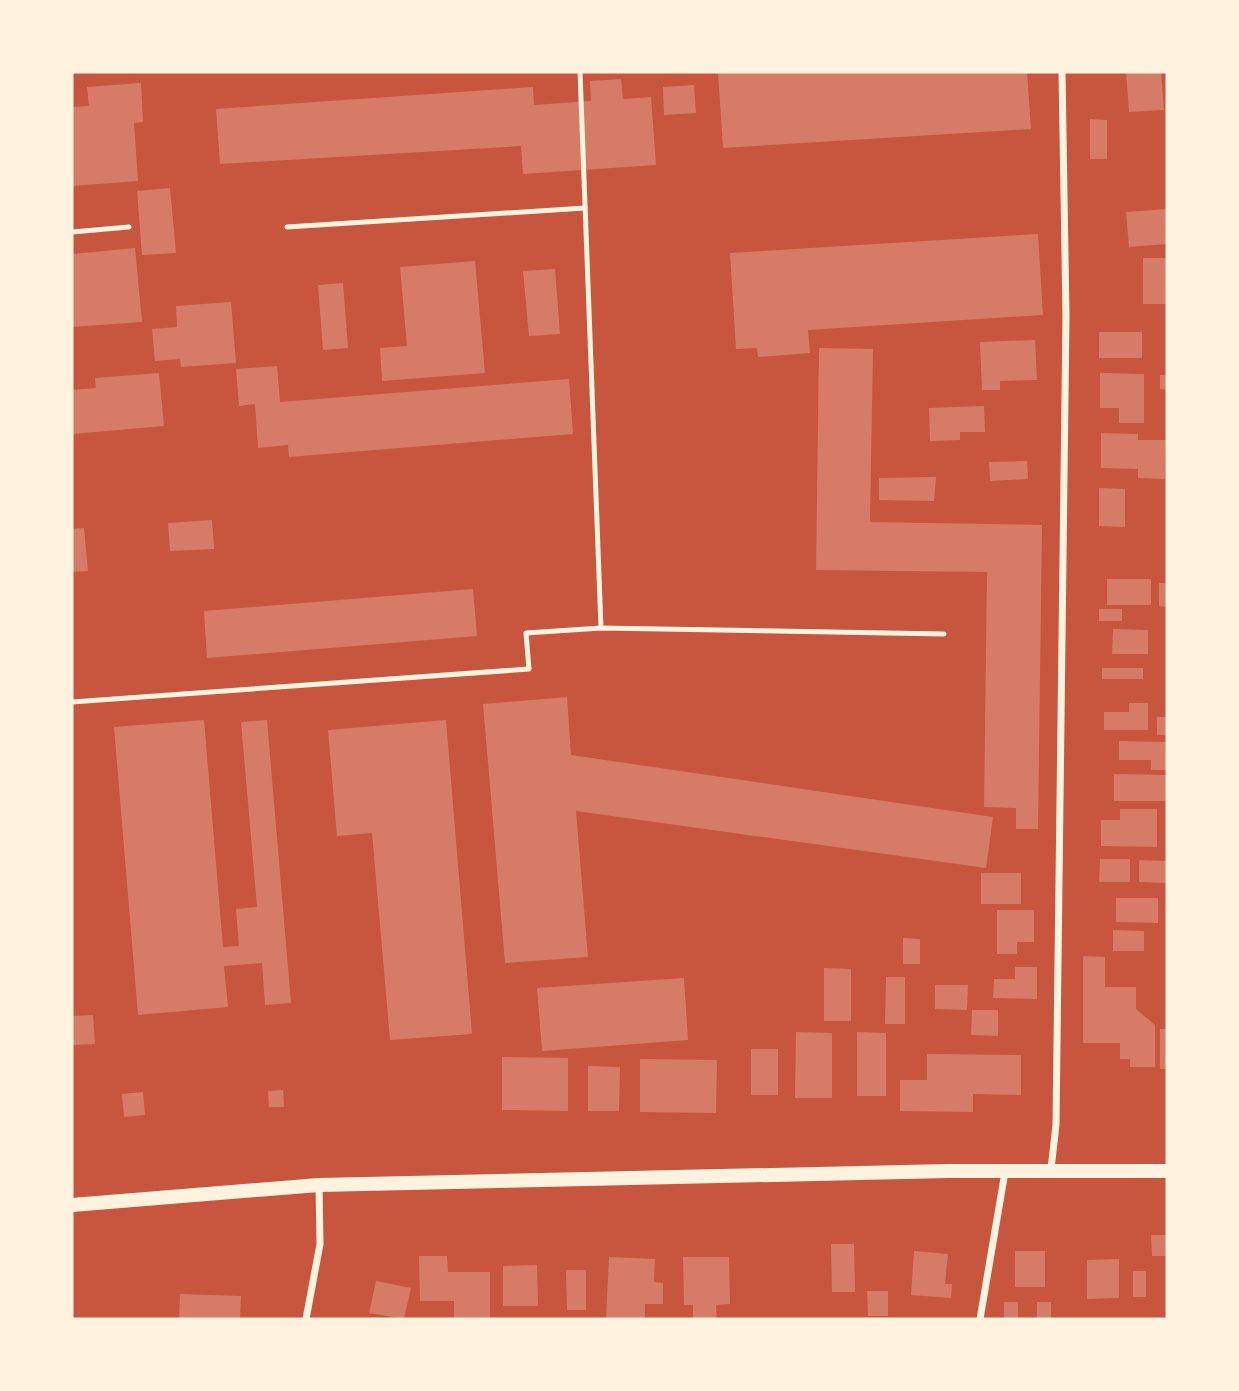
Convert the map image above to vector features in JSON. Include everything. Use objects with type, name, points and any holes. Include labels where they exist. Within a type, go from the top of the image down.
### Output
[{"type":"main road","points":[[72,1205],[319,1185],[1051,1169],[1167,1171]]},
{"type":"street","points":[[1051,1169],[1056,1125],[1066,316],[1062,72]]},
{"type":"street","points":[[981,1319],[1005,1170]]},
{"type":"street","points":[[306,1319],[320,1244],[319,1185]]},
{"type":"lane","points":[[580,72],[601,628]]},
{"type":"lane","points":[[287,227],[585,208]]},
{"type":"lane","points":[[72,232],[128,227]]},
{"type":"lane","points":[[72,702],[529,669],[526,633],[601,628],[944,634]]},
{"type":"building","points":[[1027,72],[1031,129],[723,148],[718,73]]},
{"type":"building","points":[[1126,72],[1161,72],[1164,110],[1129,112]]},
{"type":"building","points":[[621,79],[623,99],[651,97],[656,165],[523,174],[521,146],[220,164],[216,109],[533,87],[534,105],[591,101],[590,81]]},
{"type":"building","points":[[141,83],[143,122],[134,123],[138,181],[72,186],[72,107],[89,106],[87,87]]},
{"type":"building","points":[[694,85],[696,113],[664,115],[663,87]]},
{"type":"building","points":[[1090,119],[1107,120],[1107,159],[1090,159]]},
{"type":"building","points":[[170,188],[176,253],[142,255],[137,191]]},
{"type":"building","points":[[1167,209],[1167,244],[1129,247],[1126,212]]},
{"type":"building","points":[[1038,234],[1043,315],[808,330],[810,353],[758,357],[757,348],[736,349],[730,253]]},
{"type":"building","points":[[135,248],[142,322],[72,327],[72,254]]},
{"type":"building","points":[[1143,258],[1167,258],[1167,304],[1143,304]]},
{"type":"building","points":[[475,261],[485,373],[382,381],[380,348],[407,346],[400,267]]},
{"type":"building","points":[[555,269],[560,334],[529,336],[523,271]]},
{"type":"building","points":[[343,283],[348,348],[323,350],[318,285]]},
{"type":"building","points":[[231,302],[236,363],[181,367],[180,359],[155,361],[152,329],[177,327],[176,306]]},
{"type":"building","points":[[1099,332],[1142,332],[1142,358],[1099,358]]},
{"type":"building","points":[[1035,340],[1037,380],[1000,381],[1000,390],[982,390],[980,342]]},
{"type":"building","points":[[819,348],[873,349],[870,522],[1042,525],[1038,829],[1016,829],[1016,808],[984,807],[987,572],[816,570]]},
{"type":"building","points":[[277,366],[280,402],[569,379],[573,434],[289,457],[288,445],[258,448],[255,404],[239,406],[236,369]]},
{"type":"building","points":[[159,373],[164,426],[72,434],[72,390],[96,388],[95,378]]},
{"type":"building","points":[[1100,373],[1144,374],[1144,423],[1119,423],[1119,408],[1100,408]]},
{"type":"building","points":[[1160,375],[1167,375],[1167,390],[1160,389]]},
{"type":"building","points":[[984,406],[985,432],[960,432],[960,440],[930,441],[929,408]]},
{"type":"building","points":[[1101,433],[1138,434],[1138,440],[1166,440],[1165,479],[1138,478],[1138,469],[1101,468]]},
{"type":"building","points":[[1027,461],[1028,479],[990,481],[989,462]]},
{"type":"building","points":[[936,477],[934,501],[879,500],[879,478]]},
{"type":"building","points":[[1099,488],[1125,489],[1125,527],[1099,526]]},
{"type":"building","points":[[212,520],[214,549],[170,551],[168,523]]},
{"type":"building","points":[[84,528],[88,571],[72,572],[72,529]]},
{"type":"building","points":[[1107,579],[1151,579],[1151,605],[1107,605]]},
{"type":"building","points":[[1159,583],[1167,583],[1167,607],[1159,606]]},
{"type":"building","points":[[473,589],[477,636],[207,658],[204,611]]},
{"type":"building","points":[[1099,609],[1122,609],[1122,621],[1099,621]]},
{"type":"building","points":[[1113,629],[1148,630],[1148,654],[1112,654]]},
{"type":"building","points":[[1102,668],[1143,668],[1143,679],[1102,679]]},
{"type":"building","points":[[567,697],[571,755],[993,817],[986,868],[576,811],[588,957],[505,963],[483,704]]},
{"type":"building","points":[[1129,703],[1148,703],[1148,730],[1104,730],[1104,712],[1129,712]]},
{"type":"building","points":[[1157,717],[1167,717],[1167,735],[1157,735]]},
{"type":"building","points":[[204,720],[223,947],[239,946],[236,909],[257,907],[241,722],[267,720],[291,1003],[265,1005],[262,963],[224,966],[228,1007],[138,1015],[114,727]]},
{"type":"building","points":[[446,720],[472,1034],[390,1040],[372,833],[337,836],[328,730]]},
{"type":"building","points":[[1119,741],[1167,742],[1167,770],[1151,770],[1151,760],[1119,760]]},
{"type":"building","points":[[1114,774],[1166,775],[1166,801],[1114,801]]},
{"type":"building","points":[[1120,809],[1157,809],[1157,847],[1101,846],[1101,820],[1120,820]]},
{"type":"building","points":[[1100,859],[1130,859],[1130,882],[1099,882]]},
{"type":"building","points":[[1139,860],[1167,861],[1167,883],[1139,882]]},
{"type":"building","points":[[981,873],[1021,873],[1021,904],[981,904]]},
{"type":"building","points":[[1116,898],[1158,898],[1158,923],[1116,922]]},
{"type":"building","points":[[997,910],[1034,910],[1034,942],[1017,942],[1017,954],[997,954]]},
{"type":"building","points":[[1113,930],[1144,931],[1144,951],[1113,951]]},
{"type":"building","points":[[903,938],[920,939],[920,964],[903,964]]},
{"type":"building","points":[[1083,956],[1105,957],[1105,987],[1136,987],[1136,1009],[1155,1025],[1155,1067],[1130,1067],[1130,1059],[1120,1059],[1120,1043],[1083,1043]]},
{"type":"building","points":[[1015,967],[1037,967],[1037,999],[993,998],[994,979],[1015,979]]},
{"type":"building","points":[[824,968],[851,969],[851,1021],[824,1021]]},
{"type":"building","points":[[886,977],[905,977],[905,1024],[885,1024]]},
{"type":"building","points":[[684,978],[688,1040],[542,1051],[537,988]]},
{"type":"building","points":[[935,985],[968,985],[967,1010],[935,1009]]},
{"type":"building","points":[[972,1010],[998,1010],[998,1036],[971,1035]]},
{"type":"building","points":[[93,1015],[95,1044],[72,1045],[72,1016]]},
{"type":"building","points":[[1160,1029],[1167,1029],[1167,1069],[1160,1069]]},
{"type":"building","points":[[796,1032],[832,1033],[832,1098],[795,1098]]},
{"type":"building","points":[[857,1032],[886,1033],[886,1096],[857,1096]]},
{"type":"building","points":[[751,1049],[778,1049],[778,1095],[751,1095]]},
{"type":"building","points":[[927,1054],[1021,1055],[1021,1095],[973,1094],[973,1112],[900,1111],[900,1080],[927,1080]]},
{"type":"building","points":[[502,1057],[568,1058],[568,1111],[502,1110]]},
{"type":"building","points":[[640,1059],[717,1060],[716,1113],[640,1112]]},
{"type":"building","points":[[588,1066],[620,1067],[619,1111],[588,1111]]},
{"type":"building","points":[[283,1090],[284,1107],[269,1107],[268,1091]]},
{"type":"building","points":[[143,1092],[145,1115],[124,1117],[122,1094]]},
{"type":"building","points":[[1151,1235],[1167,1235],[1167,1256],[1152,1256]]},
{"type":"building","points":[[831,1244],[854,1244],[855,1292],[832,1292]]},
{"type":"building","points":[[914,1251],[948,1254],[945,1284],[952,1284],[951,1298],[911,1295]]},
{"type":"building","points":[[1015,1251],[1045,1251],[1045,1287],[1015,1287]]},
{"type":"building","points":[[419,1256],[447,1256],[448,1272],[490,1272],[490,1319],[454,1319],[454,1301],[420,1301]]},
{"type":"building","points":[[609,1257],[655,1259],[654,1282],[663,1283],[663,1304],[645,1304],[645,1319],[606,1319]]},
{"type":"building","points":[[683,1257],[729,1257],[730,1304],[716,1305],[717,1319],[693,1319],[693,1305],[684,1305]]},
{"type":"building","points":[[1119,1259],[1119,1298],[1087,1299],[1087,1260]]},
{"type":"building","points":[[537,1265],[538,1306],[503,1306],[503,1266]]},
{"type":"building","points":[[566,1270],[586,1270],[586,1310],[567,1310]]},
{"type":"building","points":[[1133,1271],[1146,1271],[1146,1297],[1133,1297]]},
{"type":"building","points":[[376,1281],[411,1288],[404,1319],[369,1313]]},
{"type":"building","points":[[867,1291],[888,1291],[888,1316],[868,1316]]},
{"type":"building","points":[[180,1294],[241,1296],[240,1319],[179,1319]]},
{"type":"building","points":[[1004,1302],[1018,1302],[1018,1319],[1004,1319]]},
{"type":"building","points":[[1037,1302],[1051,1302],[1051,1319],[1037,1319]]}]
